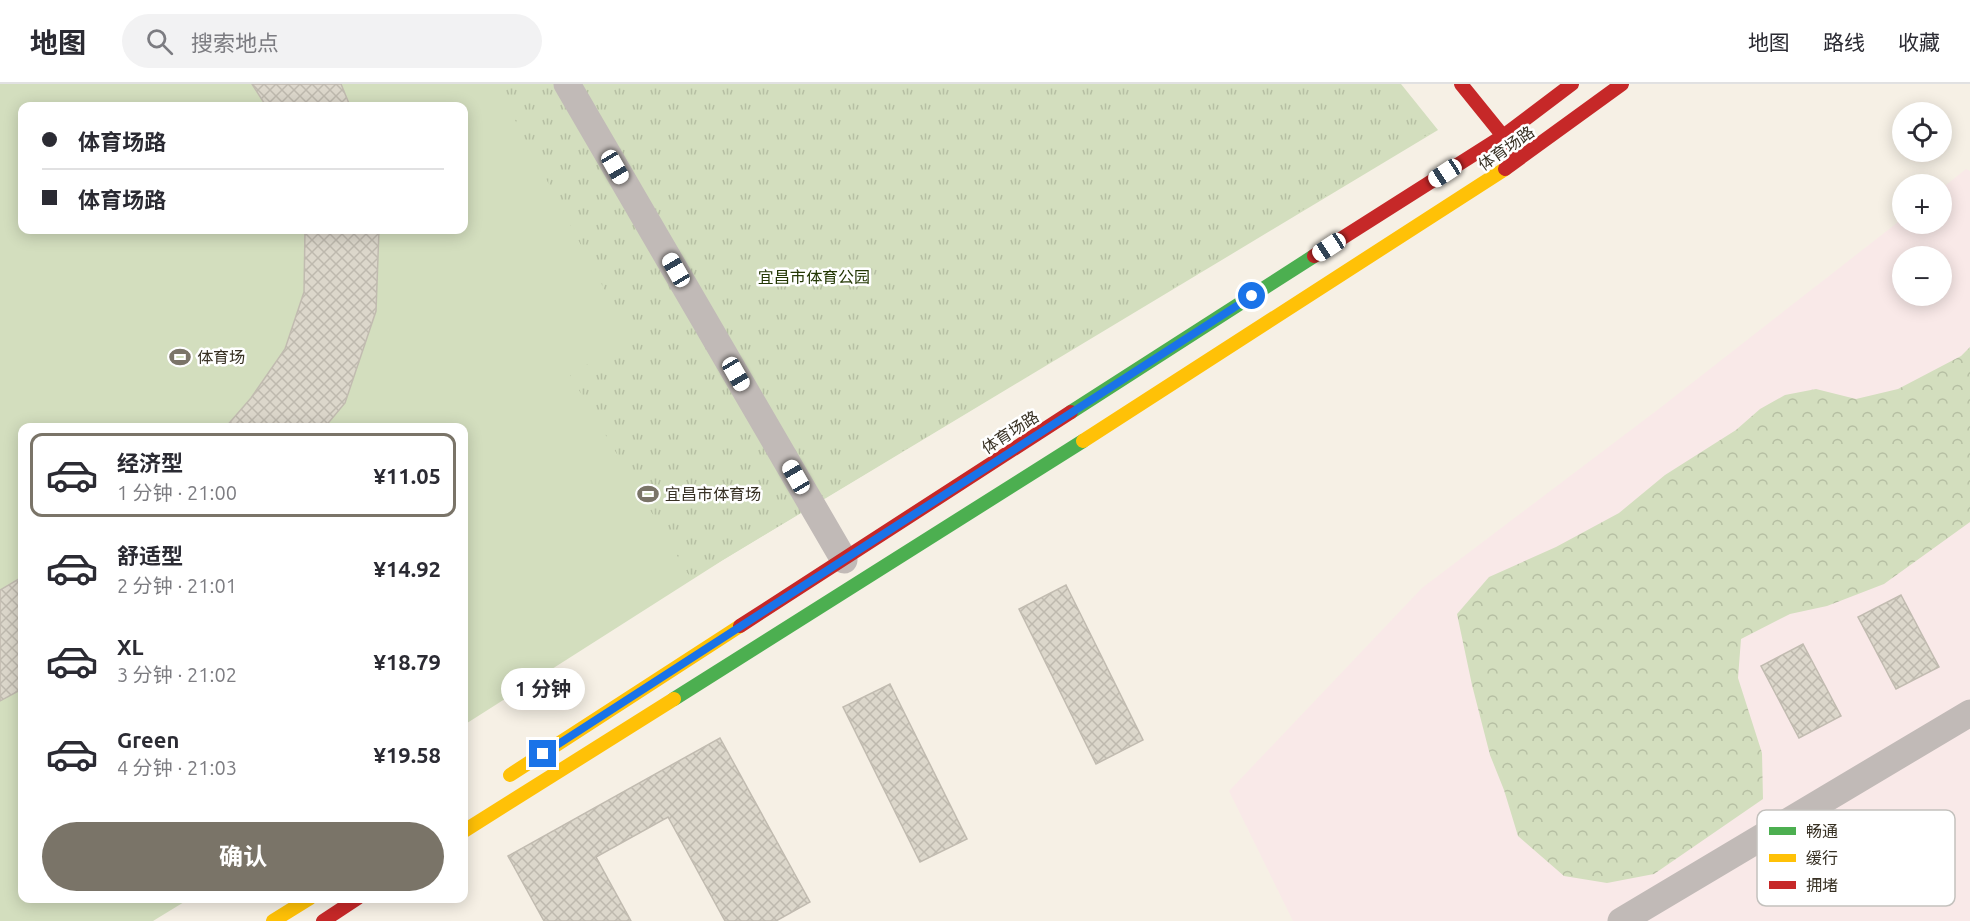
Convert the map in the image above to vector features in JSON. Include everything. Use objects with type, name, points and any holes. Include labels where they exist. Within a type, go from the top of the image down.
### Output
[{"type":"main road","points":[[1461,84],[1503,136],[1518,161]]},
{"type":"main road","name":"体育场路","points":[[503,779],[1503,136],[1572,84]]},
{"type":"main road","name":"体育场路","points":[[468,828],[1065,452],[1518,161],[1622,84]]},
{"type":"main road","points":[[273,921],[302,903]]},
{"type":"main road","points":[[323,921],[350,903]]},
{"type":"street","points":[[567,84],[844,560]]},
{"type":"street","points":[[1807,810],[1970,713]]},
{"type":"street","points":[[1621,921],[1757,840]]},
{"type":"shaded area","points":[[1966,169],[1970,171],[1970,921],[1293,921],[1229,791],[1422,588],[1660,408],[1892,227],[1892,234],[1952,234],[1952,180]]},
{"type":"green space","name":"宜昌市体育场","points":[[0,84],[1401,84],[1438,130],[723,560],[468,722],[468,423],[18,423],[18,903],[182,903],[153,921],[0,921]]},
{"type":"green space","name":"宜昌市体育公园","points":[[496,84],[1398,84],[1435,130],[691,579],[570,375],[630,338]]},
{"type":"green space","points":[[1970,347],[1970,522],[1884,584],[1827,606],[1790,614],[1741,639],[1738,678],[1762,753],[1763,799],[1654,874],[1607,883],[1564,876],[1518,836],[1490,755],[1457,614],[1489,577],[1556,547],[1619,513],[1665,475],[1736,430],[1760,409],[1785,395],[1816,389],[1856,399],[1898,389],[1961,356]]},
{"type":"building","points":[[252,84],[341,84],[348,102],[263,102]]},
{"type":"building","points":[[305,234],[379,234],[376,311],[345,403],[328,423],[229,423],[251,398],[285,349],[304,292]]},
{"type":"building","points":[[18,579],[18,691],[0,701],[0,590]]},
{"type":"building","points":[[1066,585],[1143,740],[1096,764],[1019,609]]},
{"type":"building","points":[[1901,595],[1939,667],[1896,689],[1858,617]]},
{"type":"building","points":[[1803,644],[1841,716],[1799,738],[1761,666]]},
{"type":"building","points":[[890,684],[967,839],[920,862],[843,707]]},
{"type":"building","points":[[720,738],[810,902],[776,921],[725,921],[668,817],[596,857],[631,921],[544,921],[508,856]]},
{"type":"traffic: fast","points":[[1071,412],[1314,256]]},
{"type":"traffic: fast","points":[[674,699],[1083,441]]},
{"type":"traffic: slow","points":[[1083,441],[1505,169]]},
{"type":"traffic: slow","points":[[510,775],[740,626]]},
{"type":"traffic: slow","points":[[468,828],[674,699]]},
{"type":"traffic: slow","points":[[273,921],[302,903]]},
{"type":"traffic: jam","points":[[1461,84],[1503,136],[1514,155]]},
{"type":"traffic: jam","points":[[1314,256],[1503,136],[1572,84]]},
{"type":"traffic: jam","points":[[1505,169],[1622,84]]},
{"type":"traffic: jam","points":[[740,626],[1071,412]]},
{"type":"traffic: jam","points":[[323,921],[350,903]]},
{"type":"place","name":"体育场","points":[[180,357]]},
{"type":"place","name":"宜昌市体育场","points":[[648,494]]},
{"type":"route","points":[[543,754],[1252,296]]}]
